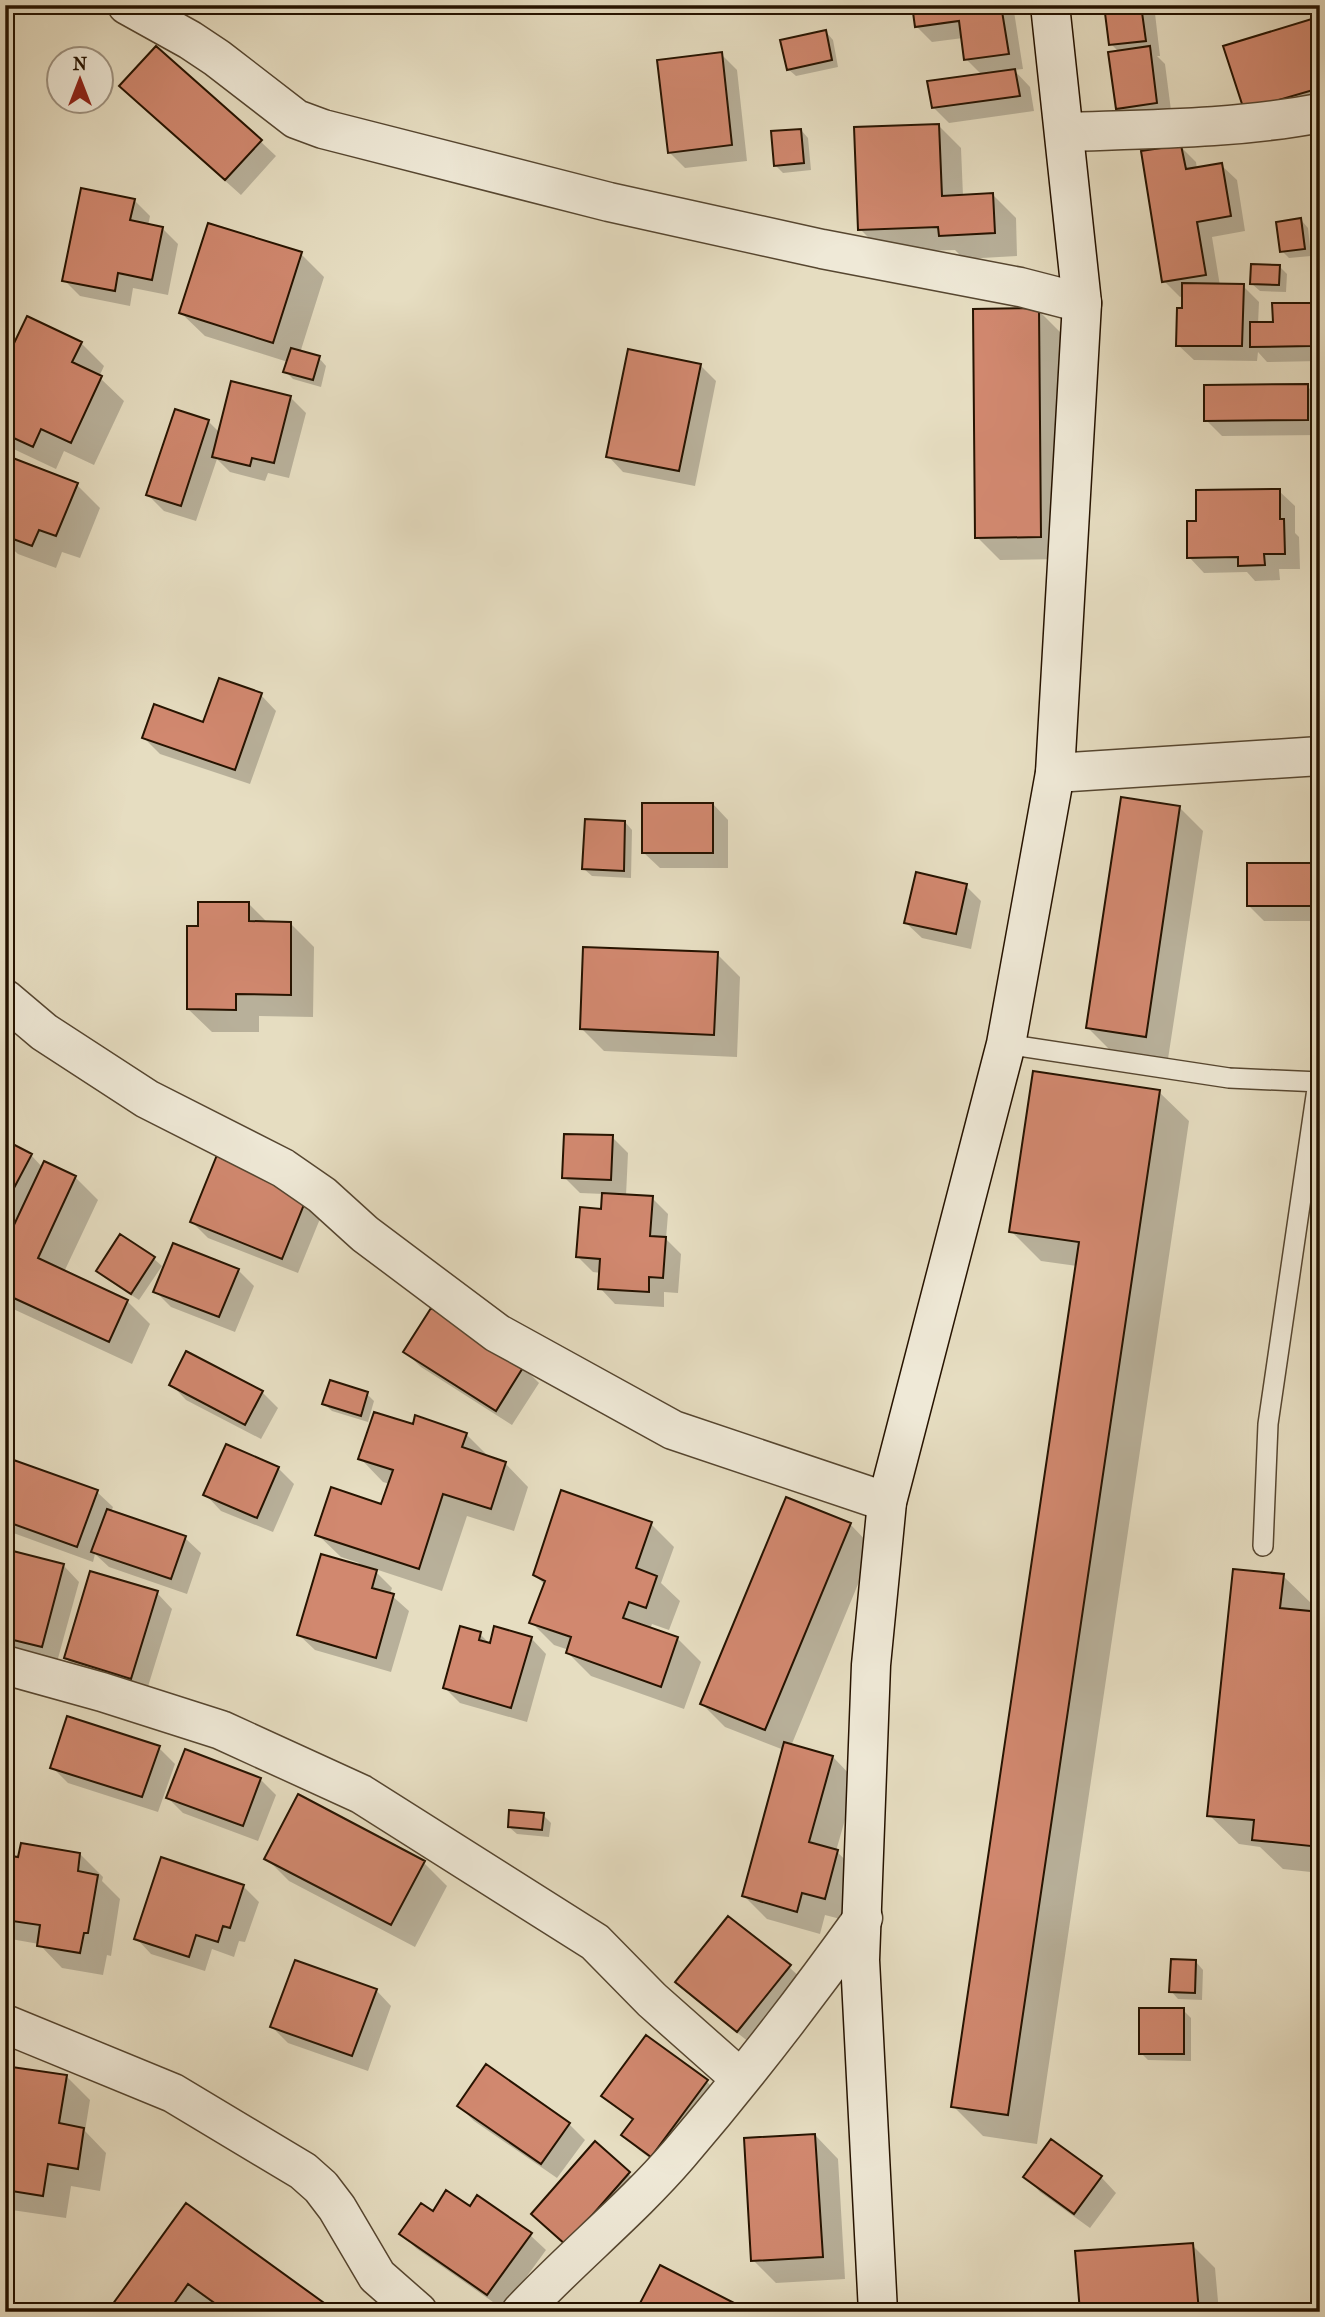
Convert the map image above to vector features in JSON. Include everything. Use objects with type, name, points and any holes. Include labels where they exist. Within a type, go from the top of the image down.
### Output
[{"type":"street","points":[[127,5],[199,46],[296,119],[323,129],[609,202],[822,249],[1020,287],[1082,303]]},
{"type":"street","points":[[878,2312],[860,1960],[871,1665],[887,1502],[1006,1044],[1055,774],[1082,303],[1050,5]]},
{"type":"street","points":[[1065,132],[1195,128],[1280,121],[1320,113]]},
{"type":"street","points":[[1055,774],[1320,756]]},
{"type":"street","points":[[5,999],[44,1032],[147,1099],[284,1168],[322,1195],[365,1234],[497,1333],[673,1430],[887,1502]]},
{"type":"street","points":[[5,1665],[221,1730],[360,1794],[595,1942],[652,2000],[740,2078]]},
{"type":"street","points":[[521,2312],[603,2233],[678,2155],[802,2003],[863,1918]]},
{"type":"street","points":[[5,2024],[173,2093],[303,2171],[337,2208],[377,2276],[418,2312]]},
{"type":"lane","points":[[1006,1044],[1229,1078],[1319,1082],[1268,1424],[1263,1546]]},
{"type":"building","points":[[912,5],[1001,5],[1009,54],[964,60],[959,21],[915,27]]},
{"type":"building","points":[[1104,5],[1141,5],[1146,41],[1109,45]]},
{"type":"building","points":[[1315,18],[1320,33],[1320,88],[1244,110],[1223,46]]},
{"type":"building","points":[[826,30],[832,60],[787,70],[780,40]]},
{"type":"building","points":[[156,46],[262,140],[225,180],[119,86]]},
{"type":"building","points":[[1150,46],[1157,103],[1116,109],[1108,52]]},
{"type":"building","points":[[722,52],[732,145],[668,153],[657,60]]},
{"type":"building","points":[[1015,69],[1020,96],[932,108],[927,81]]},
{"type":"building","points":[[939,124],[942,196],[993,193],[995,233],[939,236],[938,227],[858,230],[854,127]]},
{"type":"building","points":[[801,129],[804,163],[774,166],[771,131]]},
{"type":"building","points":[[1181,145],[1186,169],[1222,163],[1231,216],[1197,222],[1206,275],[1162,282],[1141,151]]},
{"type":"building","points":[[81,188],[135,199],[130,220],[163,227],[152,280],[118,273],[115,291],[62,281]]},
{"type":"building","points":[[1301,218],[1305,249],[1280,252],[1276,222]]},
{"type":"building","points":[[208,223],[302,252],[273,343],[179,313]]},
{"type":"building","points":[[1251,264],[1280,265],[1279,285],[1250,284]]},
{"type":"building","points":[[1182,283],[1244,284],[1242,346],[1176,346],[1177,308],[1182,308]]},
{"type":"building","points":[[1272,303],[1311,303],[1311,346],[1250,347],[1250,322],[1273,322]]},
{"type":"building","points":[[1039,308],[1041,537],[975,538],[973,309]]},
{"type":"building","points":[[27,316],[82,342],[72,362],[102,376],[71,443],[41,429],[33,447],[5,434],[5,362]]},
{"type":"building","points":[[291,348],[320,356],[313,380],[283,372]]},
{"type":"building","points":[[628,349],[701,364],[679,471],[606,457]]},
{"type":"building","points":[[231,381],[291,396],[274,463],[252,458],[250,466],[212,457]]},
{"type":"building","points":[[1308,384],[1308,420],[1204,421],[1204,385]]},
{"type":"building","points":[[175,409],[209,420],[181,506],[146,495]]},
{"type":"building","points":[[5,455],[78,483],[56,536],[39,530],[32,546],[5,536]]},
{"type":"building","points":[[1280,489],[1280,519],[1284,519],[1285,554],[1264,554],[1265,565],[1238,566],[1238,557],[1187,558],[1187,521],[1196,521],[1196,490]]},
{"type":"building","points":[[219,678],[262,693],[235,770],[142,738],[154,704],[203,722]]},
{"type":"building","points":[[1121,797],[1180,806],[1146,1037],[1086,1028]]},
{"type":"building","points":[[642,803],[713,803],[713,853],[642,853]]},
{"type":"building","points":[[585,819],[625,821],[624,871],[582,869]]},
{"type":"building","points":[[1247,863],[1320,863],[1320,906],[1247,906]]},
{"type":"building","points":[[916,872],[967,884],[956,934],[904,923]]},
{"type":"building","points":[[198,902],[249,902],[249,921],[291,922],[291,995],[236,994],[236,1010],[187,1009],[187,926],[198,926]]},
{"type":"building","points":[[583,947],[718,952],[714,1035],[580,1029]]},
{"type":"building","points":[[1033,1071],[1160,1090],[1008,2115],[951,2107],[1079,1242],[1009,1232]]},
{"type":"building","points":[[564,1134],[613,1135],[611,1180],[562,1178]]},
{"type":"building","points":[[5,1140],[32,1154],[5,1205]]},
{"type":"building","points":[[217,1155],[309,1192],[282,1259],[190,1222]]},
{"type":"building","points":[[44,1161],[76,1176],[38,1258],[128,1300],[109,1342],[5,1294],[5,1244]]},
{"type":"building","points":[[602,1193],[653,1196],[650,1236],[666,1237],[663,1278],[649,1277],[649,1292],[598,1289],[600,1259],[576,1257],[580,1207],[601,1209]]},
{"type":"building","points":[[120,1234],[155,1257],[131,1294],[96,1271]]},
{"type":"building","points":[[173,1243],[239,1269],[219,1317],[153,1292]]},
{"type":"building","points":[[431,1308],[524,1366],[496,1411],[403,1352]]},
{"type":"building","points":[[186,1351],[263,1391],[245,1425],[169,1385]]},
{"type":"building","points":[[330,1380],[368,1392],[361,1416],[322,1404]]},
{"type":"building","points":[[374,1412],[413,1424],[415,1415],[467,1433],[462,1447],[506,1462],[491,1509],[443,1494],[419,1569],[315,1535],[331,1487],[381,1504],[393,1470],[358,1459]]},
{"type":"building","points":[[226,1444],[279,1467],[257,1518],[203,1495]]},
{"type":"building","points":[[8,1458],[98,1490],[77,1547],[5,1521],[5,1467]]},
{"type":"building","points":[[561,1490],[652,1522],[636,1568],[657,1576],[646,1608],[629,1602],[623,1618],[678,1637],[661,1687],[566,1653],[571,1637],[529,1623],[545,1581],[533,1575]]},
{"type":"building","points":[[786,1497],[851,1523],[765,1730],[700,1704]]},
{"type":"building","points":[[107,1509],[186,1536],[171,1579],[91,1552]]},
{"type":"building","points":[[9,1550],[64,1564],[42,1647],[5,1638],[5,1564]]},
{"type":"building","points":[[321,1554],[377,1570],[372,1588],[394,1594],[376,1658],[297,1635]]},
{"type":"building","points":[[1233,1569],[1284,1574],[1280,1608],[1320,1612],[1320,1847],[1252,1840],[1254,1820],[1207,1816]]},
{"type":"building","points":[[90,1571],[158,1591],[131,1679],[64,1658]]},
{"type":"building","points":[[460,1626],[481,1632],[479,1640],[490,1643],[494,1626],[532,1637],[511,1708],[443,1688]]},
{"type":"building","points":[[67,1716],[160,1746],[142,1797],[50,1768]]},
{"type":"building","points":[[784,1742],[833,1756],[809,1842],[838,1850],[825,1899],[802,1893],[797,1912],[742,1896]]},
{"type":"building","points":[[185,1749],[261,1778],[243,1826],[166,1798]]},
{"type":"building","points":[[298,1794],[425,1861],[391,1925],[264,1859]]},
{"type":"building","points":[[509,1810],[544,1813],[542,1830],[508,1827]]},
{"type":"building","points":[[21,1843],[80,1853],[78,1871],[98,1875],[88,1933],[84,1933],[80,1953],[37,1946],[40,1925],[5,1920],[5,1855],[18,1857]]},
{"type":"building","points":[[161,1857],[244,1885],[230,1928],[223,1926],[218,1942],[196,1935],[189,1957],[134,1939]]},
{"type":"building","points":[[728,1916],[791,1965],[737,2032],[675,1982]]},
{"type":"building","points":[[1171,1959],[1196,1960],[1195,1993],[1169,1992]]},
{"type":"building","points":[[295,1960],[377,1989],[352,2056],[270,2027]]},
{"type":"building","points":[[1139,2008],[1184,2008],[1184,2054],[1139,2054]]},
{"type":"building","points":[[646,2035],[708,2080],[651,2157],[621,2135],[633,2119],[601,2096]]},
{"type":"building","points":[[486,2064],[570,2123],[541,2164],[457,2106]]},
{"type":"building","points":[[5,2066],[67,2075],[59,2123],[84,2128],[78,2169],[48,2164],[43,2196],[5,2190]]},
{"type":"building","points":[[815,2134],[823,2257],[751,2261],[744,2138]]},
{"type":"building","points":[[1051,2139],[1102,2176],[1074,2214],[1023,2177]]},
{"type":"building","points":[[595,2141],[630,2172],[566,2245],[531,2214]]},
{"type":"building","points":[[446,2190],[470,2206],[477,2195],[532,2233],[487,2295],[399,2234],[421,2203],[433,2211]]},
{"type":"building","points":[[186,2203],[331,2308],[328,2312],[227,2312],[188,2284],[168,2312],[107,2312]]},
{"type":"building","points":[[1193,2243],[1199,2312],[1080,2312],[1075,2251]]},
{"type":"building","points":[[660,2265],[740,2306],[737,2312],[647,2312],[638,2307]]}]
